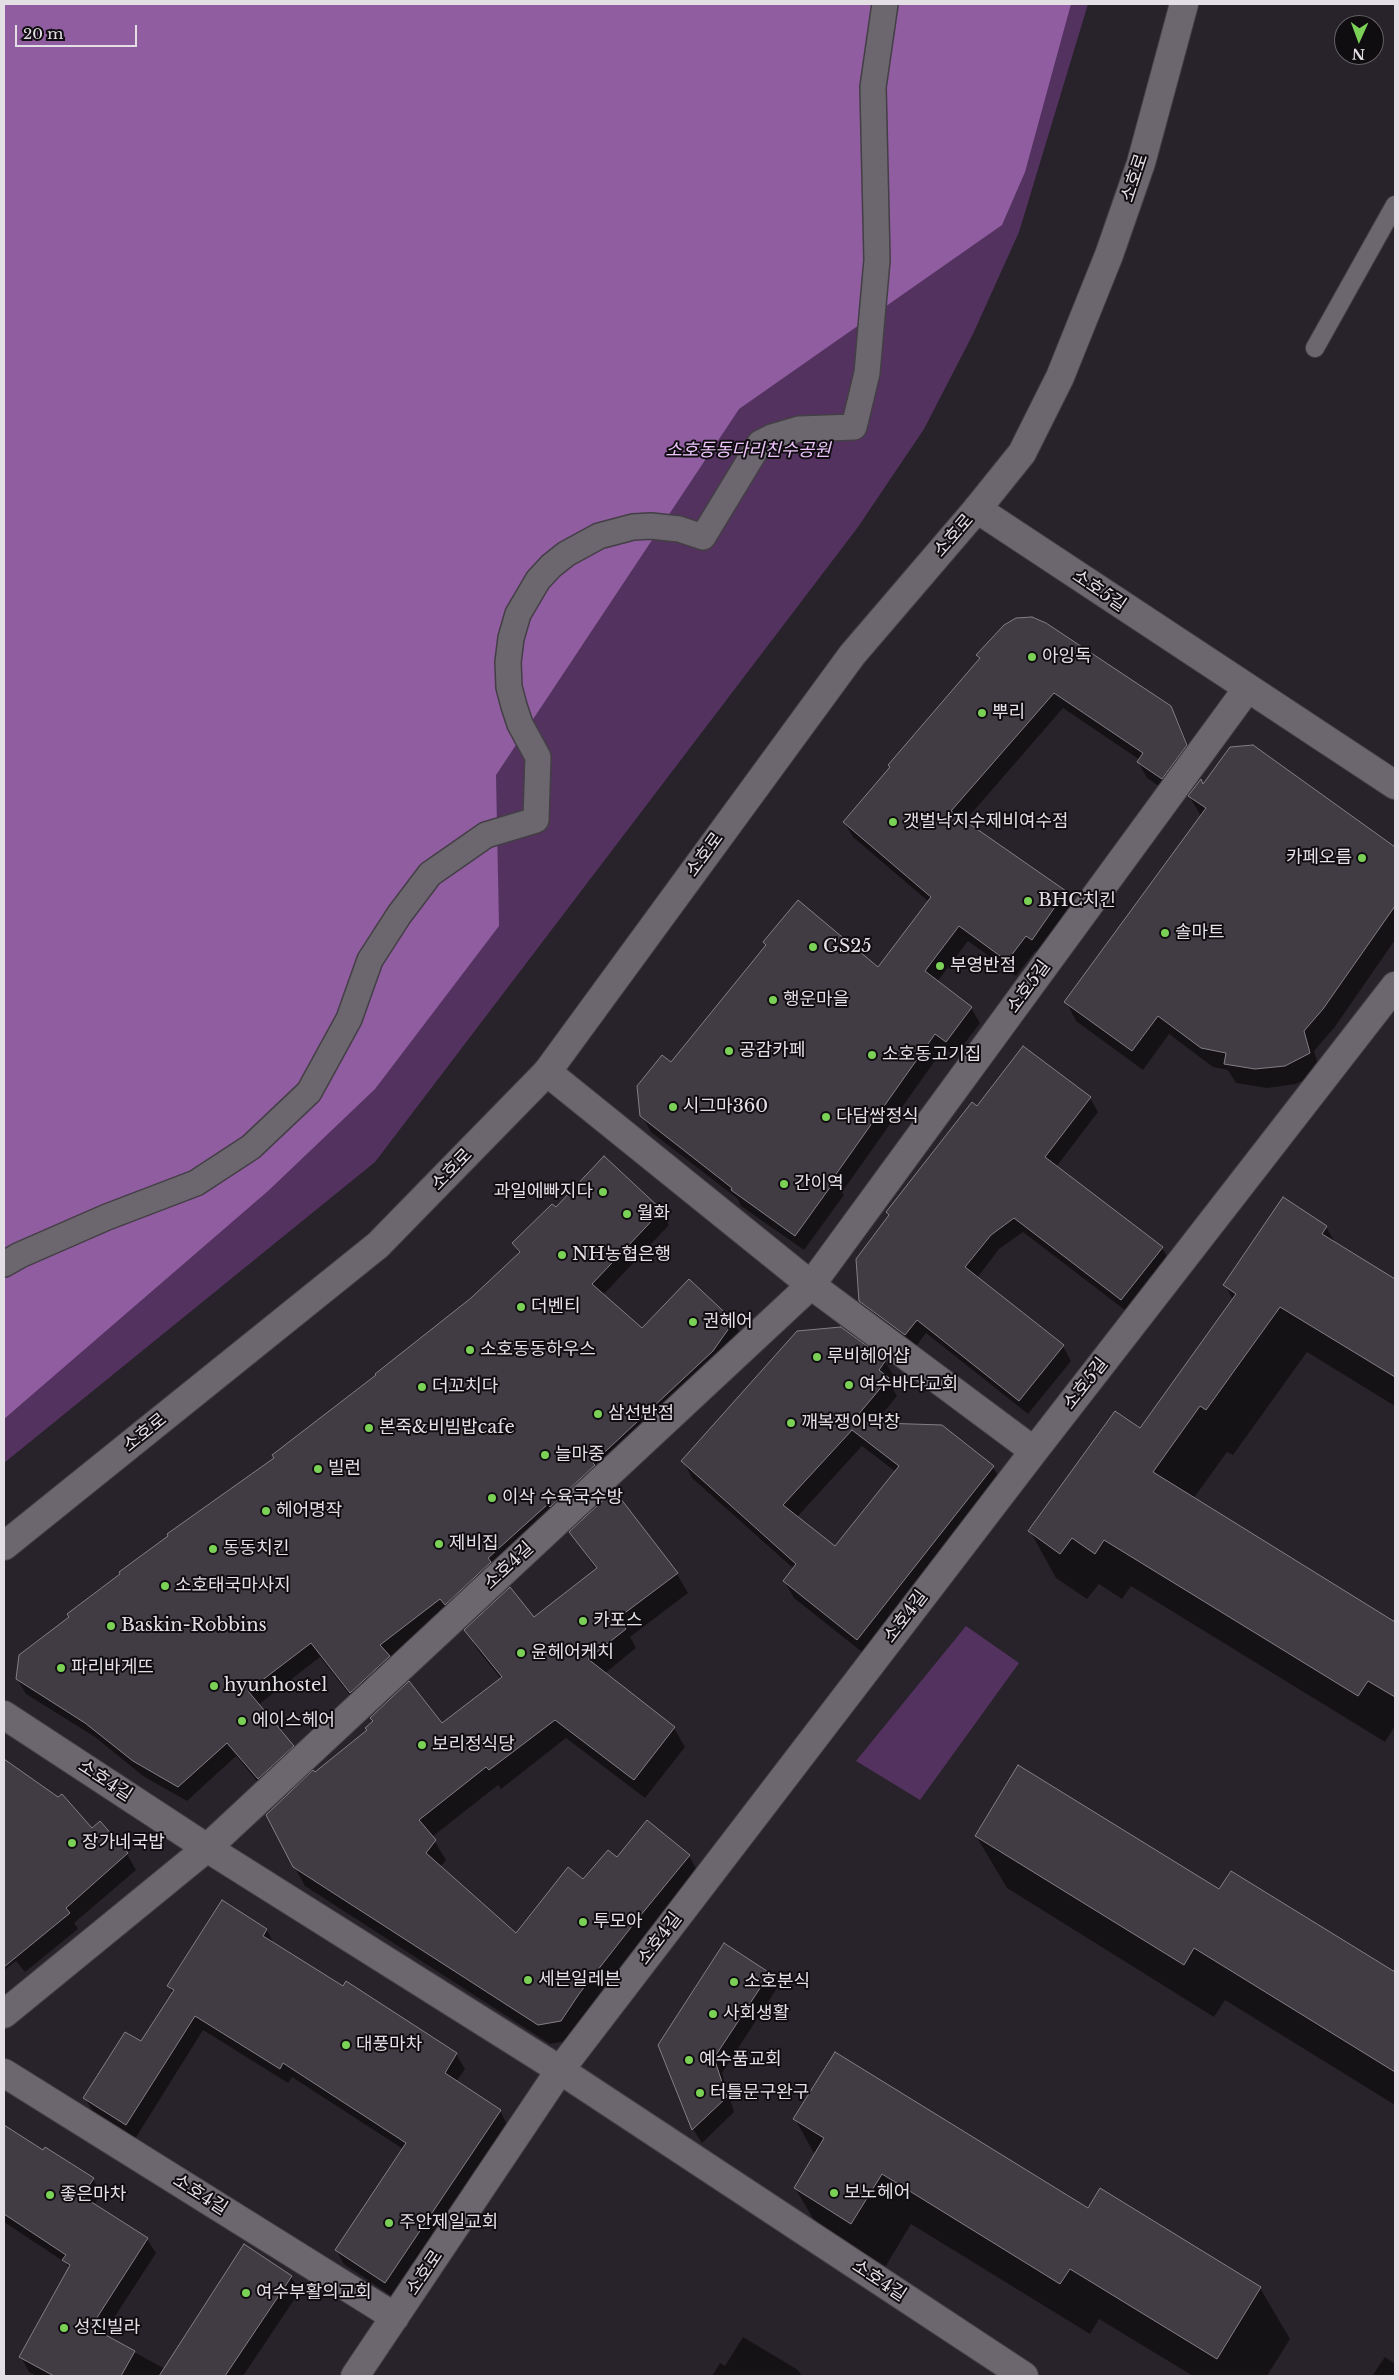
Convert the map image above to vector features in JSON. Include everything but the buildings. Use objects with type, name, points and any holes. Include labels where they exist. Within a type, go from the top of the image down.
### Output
[{"type":"street","points":[[4,1264],[20,1255],[107,1217],[196,1183],[251,1147],[309,1092],[348,1019],[370,960],[398,915],[430,874],[486,835],[536,820],[538,757],[520,724],[514,706],[509,687],[508,662],[511,638],[518,614],[528,594],[551,566],[583,544],[599,536],[633,527],[651,526],[680,529],[703,537],[760,443],[772,437],[799,429],[854,427],[867,373],[877,260],[873,88],[886,4]]},
{"type":"street","name":"소호로","points":[[4,1546],[378,1245],[547,1072],[852,655],[977,509],[1022,452],[1060,377],[1109,255],[1141,163],[1184,4]]},
{"type":"street","name":"소호5길","points":[[977,509],[1395,785]]},
{"type":"street","name":"소호5길","points":[[811,1285],[1247,689]]},
{"type":"street","name":"소호5길","points":[[1034,1451],[1395,986]]},
{"type":"street","points":[[547,1072],[811,1285],[1034,1451]]},
{"type":"street","name":"소호4길","points":[[4,2014],[206,1848],[811,1285]]},
{"type":"street","name":"소호4길","points":[[560,2070],[1034,1451]]},
{"type":"street","name":"소호4길","points":[[4,1715],[206,1848],[560,2070],[1024,2376]]},
{"type":"street","name":"소호로","points":[[355,2376],[560,2070]]},
{"type":"street","name":"소호4길","points":[[4,2073],[396,2317]]},
{"type":"lane","points":[[1315,348],[1395,205]]},
{"type":"green space","name":"소호동동다리친수공원","points":[[817,4],[1088,4],[1019,232],[973,334],[924,429],[858,527],[375,1162],[4,1463],[4,1165]]},
{"type":"green space","points":[[966,1626],[1019,1663],[920,1800],[856,1761]]},
{"type":"shaded area","points":[[4,4],[1071,4],[1025,172],[1002,225],[739,409],[496,775],[499,926],[375,1089],[268,1191],[4,1419]]},
{"type":"place","name":"아잉독","points":[[1032,657]]},
{"type":"place","name":"뿌리","points":[[982,713]]},
{"type":"place","name":"갯벌낙지수제비여수점","points":[[893,822]]},
{"type":"place","name":"카페오름","points":[[1362,858]]},
{"type":"place","name":"BHC치킨","points":[[1028,901]]},
{"type":"place","name":"솔마트","points":[[1165,933]]},
{"type":"place","name":"GS25","points":[[813,947]]},
{"type":"place","name":"부영반점","points":[[940,966]]},
{"type":"place","name":"행운마을","points":[[773,1000]]},
{"type":"place","name":"공감카페","points":[[729,1051]]},
{"type":"place","name":"소호동고기집","points":[[872,1055]]},
{"type":"place","name":"시그마360","points":[[673,1107]]},
{"type":"place","name":"다담쌈정식","points":[[826,1117]]},
{"type":"place","name":"간이역","points":[[784,1184]]},
{"type":"place","name":"과일에빠지다","points":[[603,1192]]},
{"type":"place","name":"월화","points":[[627,1214]]},
{"type":"place","name":"NH농협은행","points":[[562,1255]]},
{"type":"place","name":"더벤티","points":[[521,1307]]},
{"type":"place","name":"권헤어","points":[[693,1322]]},
{"type":"place","name":"소호동동하우스","points":[[470,1350]]},
{"type":"place","name":"루비헤어샵","points":[[817,1357]]},
{"type":"place","name":"여수바다교회","points":[[849,1385]]},
{"type":"place","name":"더꼬치다","points":[[422,1387]]},
{"type":"place","name":"삼선반점","points":[[598,1414]]},
{"type":"place","name":"깨복쟁이막창","points":[[791,1423]]},
{"type":"place","name":"본죽&비빔밥cafe","points":[[369,1428]]},
{"type":"place","name":"늘마중","points":[[545,1455]]},
{"type":"place","name":"빌런","points":[[318,1469]]},
{"type":"place","name":"이삭 수육국수방","points":[[492,1498]]},
{"type":"place","name":"헤어명작","points":[[266,1511]]},
{"type":"place","name":"제비집","points":[[439,1544]]},
{"type":"place","name":"동동치킨","points":[[213,1549]]},
{"type":"place","name":"소호태국마사지","points":[[165,1586]]},
{"type":"place","name":"카포스","points":[[583,1621]]},
{"type":"place","name":"Baskin-Robbins","points":[[111,1626]]},
{"type":"place","name":"윤헤어케치","points":[[521,1653]]},
{"type":"place","name":"파리바게뜨","points":[[61,1668]]},
{"type":"place","name":"hyunhostel","points":[[214,1686]]},
{"type":"place","name":"에이스헤어","points":[[242,1721]]},
{"type":"place","name":"보리정식당","points":[[422,1745]]},
{"type":"place","name":"장가네국밥","points":[[72,1843]]},
{"type":"place","name":"투모아","points":[[583,1922]]},
{"type":"place","name":"세븐일레븐","points":[[528,1980]]},
{"type":"place","name":"소호분식","points":[[734,1982]]},
{"type":"place","name":"사회생활","points":[[713,2014]]},
{"type":"place","name":"대풍마차","points":[[346,2045]]},
{"type":"place","name":"예수품교회","points":[[689,2060]]},
{"type":"place","name":"터틀문구완구","points":[[700,2093]]},
{"type":"place","name":"보노헤어","points":[[834,2193]]},
{"type":"place","name":"좋은마차","points":[[50,2195]]},
{"type":"place","name":"주안제일교회","points":[[389,2223]]},
{"type":"place","name":"여수부활의교회","points":[[246,2293]]},
{"type":"place","name":"성진빌라","points":[[64,2328]]}]
